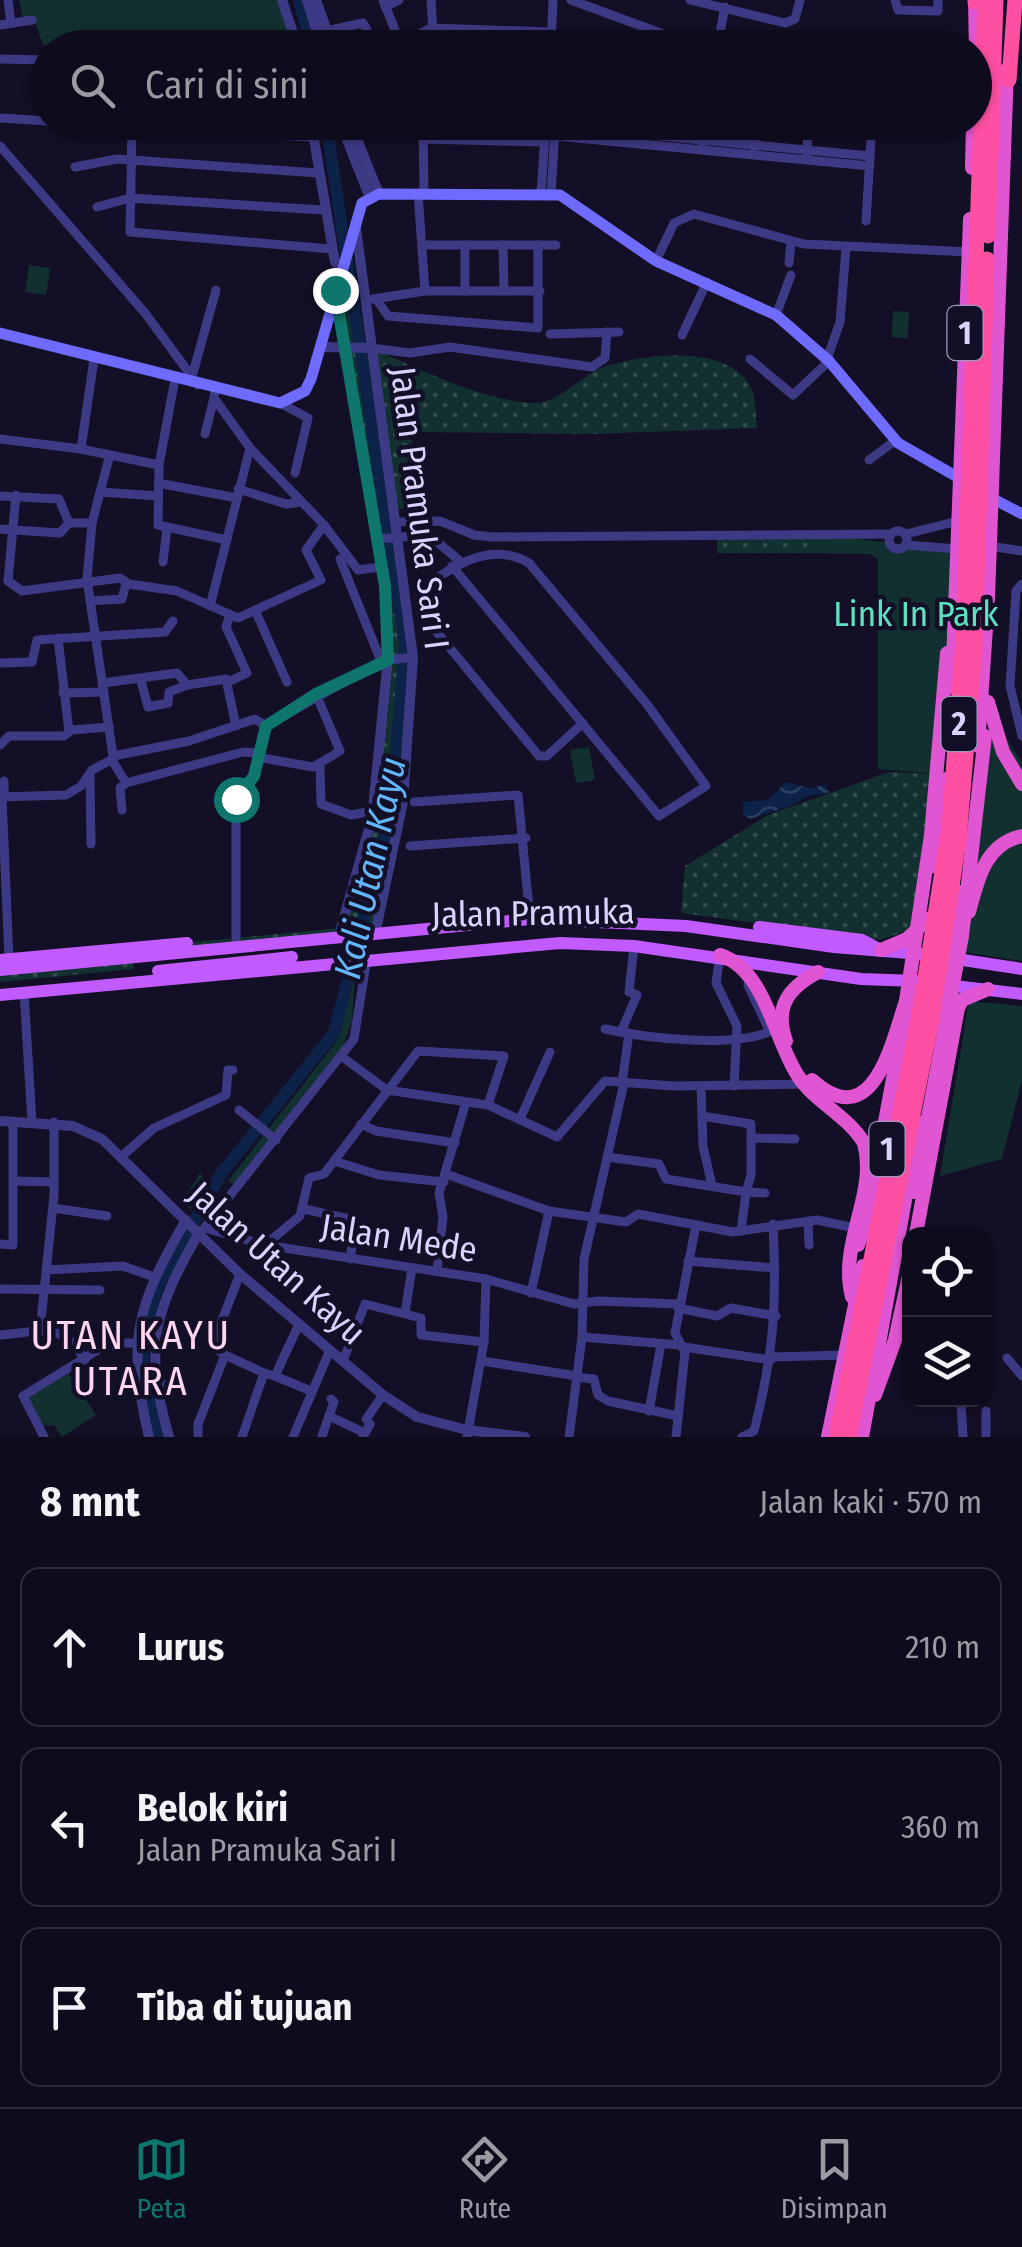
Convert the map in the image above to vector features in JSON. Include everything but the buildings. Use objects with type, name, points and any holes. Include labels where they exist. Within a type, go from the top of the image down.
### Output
[{"type":"highway","name":"2","points":[[992,113],[996,0]]},
{"type":"highway","points":[[1008,80],[1014,40],[1013,0]]},
{"type":"highway","name":"1","points":[[862,1437],[946,985],[972,810],[988,598],[1006,548],[1012,508],[993,450],[1013,0]]},
{"type":"highway","name":"2","points":[[977,30],[978,2]]},
{"type":"highway","points":[[977,30],[978,2]]},
{"type":"highway","points":[[992,123],[1008,116]]},
{"type":"highway","name":"1","points":[[828,1437],[918,982],[949,749],[973,140]]},
{"type":"highway","name":"2","points":[[836,1437],[919,1014],[949,828],[963,640],[975,140]]},
{"type":"highway","name":"2","points":[[848,1437],[946,937],[970,732],[991,140]]},
{"type":"highway","points":[[959,448],[993,450]]},
{"type":"highway","points":[[958,477],[993,450]]},
{"type":"highway","points":[[958,517],[1012,508]]},
{"type":"highway","points":[[876,1365],[914,1192],[962,936],[988,702],[988,598]]},
{"type":"highway","points":[[855,1298],[846,1260],[861,1226],[906,1001],[932,835],[946,653],[955,618]]},
{"type":"highway","points":[[988,702],[1012,735],[1022,784]]},
{"type":"highway","points":[[985,730],[998,760],[1022,794]]},
{"type":"highway","points":[[962,936],[988,857],[1006,840],[1022,836]]},
{"type":"highway","points":[[880,950],[907,939],[928,920]]},
{"type":"highway","points":[[719,954],[754,985],[771,1031],[806,1079],[864,1142],[866,1175],[861,1226]]},
{"type":"highway","points":[[818,972],[789,991],[782,1004],[784,1038],[806,1079],[835,1094],[858,1094],[884,1070],[906,1001]]},
{"type":"highway","points":[[917,1227],[958,1008],[962,1000],[988,989]]},
{"type":"highway","points":[[869,1402],[886,1371],[902,1304]]},
{"type":"main road","points":[[0,333],[175,380],[196,380],[214,394],[280,403],[306,392],[355,216],[375,196],[551,194],[656,261],[776,315],[828,360],[896,440],[1012,508]]},
{"type":"main road","name":"Jalan Pramuka","points":[[3,963],[529,915],[681,921],[1022,969]]},
{"type":"main road","name":"Jalan Pramuka","points":[[3,963],[368,928]]},
{"type":"main road","points":[[560,943],[576,936]]},
{"type":"main road","name":"Jalan Pramuka","points":[[0,991],[576,936],[1022,994]]},
{"type":"main road","name":"Jalan Pramuka","points":[[358,955],[560,943],[719,954],[868,979],[886,976]]},
{"type":"main road","points":[[969,987],[973,962]]},
{"type":"main road","name":"Jalan Pramuka","points":[[0,991],[24,992],[161,975]]},
{"type":"street","points":[[8,0],[5,24],[32,20]]},
{"type":"street","points":[[282,0],[292,30]]},
{"type":"street","points":[[307,0],[323,30]]},
{"type":"street","points":[[316,0],[324,30]]},
{"type":"street","points":[[395,30],[384,3],[400,0]]},
{"type":"street","points":[[431,0],[431,28]]},
{"type":"street","points":[[551,30],[553,0]]},
{"type":"street","points":[[571,0],[592,4],[653,30]]},
{"type":"street","points":[[690,0],[791,23],[800,0]]},
{"type":"street","points":[[896,0],[898,10],[938,10],[938,0]]},
{"type":"street","points":[[720,30],[725,7]]},
{"type":"street","points":[[328,30],[363,22],[367,30]]},
{"type":"street","points":[[428,30],[498,30]]},
{"type":"street","points":[[0,59],[30,60]]},
{"type":"street","points":[[0,118],[30,120]]},
{"type":"street","points":[[132,140],[128,228],[132,232],[331,249]]},
{"type":"street","points":[[313,140],[331,249],[342,262]]},
{"type":"street","points":[[349,140],[375,196]]},
{"type":"street","points":[[356,140],[375,196]]},
{"type":"street","points":[[424,140],[421,193],[425,291]]},
{"type":"street","points":[[549,140],[551,194]]},
{"type":"street","points":[[550,140],[555,180],[551,194]]},
{"type":"street","points":[[645,140],[870,161]]},
{"type":"street","points":[[682,140],[702,146],[754,147],[808,158]]},
{"type":"street","points":[[702,140],[702,146]]},
{"type":"street","points":[[754,140],[754,147]]},
{"type":"street","points":[[808,140],[808,158]]},
{"type":"street","points":[[866,221],[871,140]]},
{"type":"street","points":[[0,146],[196,380]]},
{"type":"street","points":[[75,167],[132,160],[318,174]]},
{"type":"street","points":[[96,207],[130,198],[323,210]]},
{"type":"street","points":[[656,261],[674,224],[694,214],[792,242],[969,252]]},
{"type":"street","name":"Jalan Pramuka Sari I","points":[[341,928],[373,811],[385,657],[380,567],[387,537],[396,522],[369,348],[370,300],[355,216]]},
{"type":"street","points":[[788,263],[792,242]]},
{"type":"street","points":[[422,245],[556,245]]},
{"type":"street","points":[[465,245],[465,291]]},
{"type":"street","points":[[504,245],[504,291]]},
{"type":"street","points":[[370,300],[388,316],[536,328],[540,290],[538,245]]},
{"type":"street","points":[[750,359],[793,395],[828,360],[840,322],[846,248]]},
{"type":"street","points":[[776,315],[791,276]]},
{"type":"street","points":[[682,334],[707,282]]},
{"type":"street","points":[[196,380],[216,290]]},
{"type":"street","name":"Jalan Pramuka Sari I","points":[[335,290],[349,348],[359,422],[412,657],[402,802],[368,928]]},
{"type":"street","points":[[370,300],[425,291],[540,290]]},
{"type":"street","points":[[320,347],[410,353],[450,347],[592,366],[606,358],[607,332]]},
{"type":"street","points":[[550,334],[619,332]]},
{"type":"street","points":[[81,449],[94,360]]},
{"type":"street","points":[[175,380],[160,465],[158,525],[227,540]]},
{"type":"street","points":[[205,434],[214,394]]},
{"type":"street","points":[[214,394],[250,448],[324,525],[344,558],[385,657]]},
{"type":"street","points":[[280,403],[308,418],[296,473]]},
{"type":"street","points":[[359,422],[380,419]]},
{"type":"street","points":[[0,439],[81,449],[109,458],[160,465]]},
{"type":"street","points":[[869,460],[896,440]]},
{"type":"street","points":[[210,606],[250,448]]},
{"type":"street","points":[[109,458],[92,523],[87,578],[113,758],[126,783]]},
{"type":"street","points":[[158,483],[286,504],[302,502]]},
{"type":"street","points":[[100,492],[158,496]]},
{"type":"street","points":[[16,495],[4,581],[22,591],[114,576],[126,583],[177,590],[238,618],[319,582],[318,570],[306,550],[324,525]]},
{"type":"street","points":[[0,496],[59,499],[69,522]]},
{"type":"street","points":[[890,538],[898,550],[906,540],[958,517]]},
{"type":"street","points":[[69,522],[92,523]]},
{"type":"street","points":[[0,529],[60,533],[69,522]]},
{"type":"street","points":[[396,522],[440,522],[474,536],[492,537],[890,538],[898,530],[906,540],[957,549]]},
{"type":"street","points":[[163,562],[167,528]]},
{"type":"street","points":[[387,537],[430,535],[456,564],[659,816],[706,786],[646,703],[529,564],[503,554],[456,564],[420,590],[418,606],[518,734],[543,757],[582,724]]},
{"type":"street","points":[[344,558],[358,570],[380,567]]},
{"type":"street","points":[[318,570],[344,558]]},
{"type":"street","points":[[90,601],[122,599],[126,583]]},
{"type":"street","points":[[1012,735],[1019,710],[1010,676],[1018,622],[1016,591],[1022,584]]},
{"type":"street","points":[[255,610],[287,682]]},
{"type":"street","points":[[141,681],[150,708],[168,703],[171,691],[186,685],[220,679],[228,682],[247,672],[226,627],[230,615]]},
{"type":"street","points":[[0,663],[32,662],[35,641],[167,631],[172,621]]},
{"type":"street","points":[[58,638],[69,732]]},
{"type":"street","points":[[236,938],[236,799],[254,776],[255,754],[266,726],[385,657],[412,657]]},
{"type":"street","points":[[63,693],[177,673],[186,685]]},
{"type":"street","points":[[228,682],[236,726]]},
{"type":"street","points":[[316,694],[341,748],[320,766]]},
{"type":"street","points":[[2,797],[66,794],[113,758],[255,719],[266,726]]},
{"type":"street","points":[[0,745],[9,736],[64,736],[109,727]]},
{"type":"street","points":[[247,741],[255,754]]},
{"type":"street","points":[[122,810],[120,788],[126,783],[255,754],[320,766]]},
{"type":"street","points":[[320,766],[322,804],[351,815],[373,811]]},
{"type":"street","points":[[90,774],[91,844]]},
{"type":"street","points":[[3,963],[4,782]]},
{"type":"street","points":[[414,802],[514,793],[521,798],[529,915]]},
{"type":"street","points":[[410,846],[526,838]]},
{"type":"street","points":[[569,1437],[582,1338],[584,1259],[623,1083],[625,1033],[637,994],[629,992],[634,946]]},
{"type":"street","points":[[719,954],[716,983],[736,1018],[734,1086]]},
{"type":"street","points":[[136,1343],[139,1318],[154,1277],[268,1133],[354,1039],[358,955]]},
{"type":"street","points":[[24,992],[32,1122]]},
{"type":"street","points":[[604,1029],[736,1039],[771,1031]]},
{"type":"street","points":[[264,1245],[304,1209],[309,1178],[324,1174],[421,1050],[501,1055],[505,1059],[488,1105]]},
{"type":"street","points":[[520,1119],[550,1052]]},
{"type":"street","points":[[341,1056],[387,1090],[488,1105],[557,1138],[601,1084],[734,1086],[806,1079]]},
{"type":"street","points":[[122,1156],[154,1128],[226,1095],[228,1070],[233,1070]]},
{"type":"street","points":[[701,1086],[712,1186]]},
{"type":"street","points":[[437,1270],[443,1217],[439,1194],[466,1102]]},
{"type":"street","points":[[238,1110],[268,1133]]},
{"type":"street","points":[[702,1116],[750,1122],[752,1138],[741,1231]]},
{"type":"street","name":"Jalan Utan Kayu","points":[[0,1121],[54,1122],[89,1131],[122,1156],[195,1225],[240,1274],[383,1394],[417,1417],[467,1434],[525,1437]]},
{"type":"street","points":[[0,1244],[13,1246],[13,1121]]},
{"type":"street","points":[[40,1330],[53,1208],[54,1122]]},
{"type":"street","points":[[362,1124],[376,1131],[456,1143]]},
{"type":"street","points":[[752,1138],[795,1139]]},
{"type":"street","points":[[607,1157],[660,1164],[666,1179],[765,1193]]},
{"type":"street","points":[[334,1161],[378,1175],[445,1178],[549,1211],[591,1218],[626,1222],[635,1215],[652,1215],[741,1231],[808,1221],[861,1226]]},
{"type":"street","points":[[14,1181],[53,1182]]},
{"type":"street","points":[[53,1208],[107,1216]]},
{"type":"street","points":[[304,1209],[348,1219],[348,1225],[355,1229],[350,1260]]},
{"type":"street","points":[[532,1293],[549,1211]]},
{"type":"street","points":[[808,1221],[808,1244]]},
{"type":"street","points":[[742,1437],[754,1431],[772,1358],[776,1316],[773,1224]]},
{"type":"street","points":[[149,1437],[146,1356],[166,1290],[195,1225]]},
{"type":"street","name":"Jalan Mede","points":[[195,1225],[264,1245],[486,1279],[584,1304]]},
{"type":"street","points":[[676,1437],[682,1346],[675,1336],[696,1225]]},
{"type":"street","points":[[688,1261],[775,1268]]},
{"type":"street","points":[[33,1274],[123,1266],[154,1277]]},
{"type":"street","points":[[405,1313],[412,1268]]},
{"type":"street","points":[[240,1274],[212,1346],[264,1373],[311,1390]]},
{"type":"street","points":[[467,1434],[482,1361],[486,1279]]},
{"type":"street","points":[[598,1288],[598,1300]]},
{"type":"street","points":[[0,1289],[100,1290]]},
{"type":"street","points":[[584,1304],[598,1300],[679,1306],[716,1316],[731,1308],[776,1316]]},
{"type":"street","points":[[343,1361],[362,1305],[422,1320],[421,1335],[484,1342]]},
{"type":"street","points":[[275,1376],[299,1324]]},
{"type":"street","points":[[0,1335],[40,1330],[67,1336],[85,1360]]},
{"type":"street","points":[[582,1338],[772,1358],[845,1355]]},
{"type":"street","points":[[44,1437],[21,1398],[116,1340],[136,1343],[146,1356],[169,1437]]},
{"type":"street","points":[[649,1411],[661,1344]]},
{"type":"street","points":[[330,1350],[295,1433],[325,1436],[331,1399]]},
{"type":"street","points":[[198,1437],[198,1424],[225,1355]]},
{"type":"street","points":[[1007,1358],[1022,1376]]},
{"type":"street","points":[[482,1361],[594,1379],[600,1398],[678,1416]]},
{"type":"street","points":[[242,1437],[264,1373]]},
{"type":"street","points":[[157,1384],[176,1385]]},
{"type":"street","points":[[329,1416],[364,1435],[370,1424],[366,1419],[383,1394]]},
{"type":"street","points":[[961,1407],[963,1437]]},
{"type":"street","points":[[986,1411],[986,1437]]},
{"type":"green space","points":[[19,0],[280,0],[290,30],[38,30],[23,18]]},
{"type":"green space","points":[[346,252],[361,348],[371,348],[469,389],[530,403],[560,395],[595,371],[621,362],[662,356],[706,358],[726,364],[752,390],[757,428],[591,434],[412,432],[411,509],[395,509],[413,659],[403,803],[376,923],[352,927],[353,934],[163,954],[162,945],[341,928],[369,832],[382,726],[385,586],[338,280]]},
{"type":"green space","points":[[29,265],[50,268],[46,295],[25,292]]},
{"type":"green space","points":[[893,311],[909,312],[908,338],[892,337]]},
{"type":"green space","points":[[717,535],[808,535],[808,553],[717,553]]},
{"type":"green space","name":"Link In Park","points":[[808,535],[957,549],[938,774],[878,769],[878,559],[869,554],[808,553]]},
{"type":"green space","points":[[986,734],[1009,742],[1022,763],[1022,961],[957,951]]},
{"type":"green space","points":[[589,747],[595,780],[576,783],[570,750]]},
{"type":"green space","points":[[889,772],[935,774],[911,930],[879,940],[681,913],[685,866],[768,815]]},
{"type":"green space","points":[[133,961],[134,969],[0,982],[0,974]]},
{"type":"green space","points":[[355,976],[352,1021],[342,1050],[235,1186],[228,1181],[336,1042]]},
{"type":"green space","points":[[969,1001],[1022,1006],[1022,1080],[1002,1159],[940,1176]]},
{"type":"green space","points":[[200,1173],[208,1184],[192,1209],[181,1203]]},
{"type":"green space","points":[[69,1374],[96,1415],[62,1437],[54,1425],[42,1426],[26,1395]]},
{"type":"water","points":[[786,782],[810,788],[825,785],[829,792],[808,796],[750,819],[743,814],[743,802],[768,800]]},
{"type":"waterway","name":"Kali Utan Kayu","points":[[299,0],[307,30]]},
{"type":"waterway","name":"Kali Utan Kayu","points":[[161,1437],[144,1378],[143,1344],[156,1289],[221,1174],[334,1033],[392,807],[405,644],[329,140]]},
{"type":"district","name":"UTAN KAYU UTARA","points":[[131,1358]]},
{"type":"route","points":[[236,799],[238,791],[254,776],[266,726],[316,694],[388,660],[385,586],[335,290]]}]
